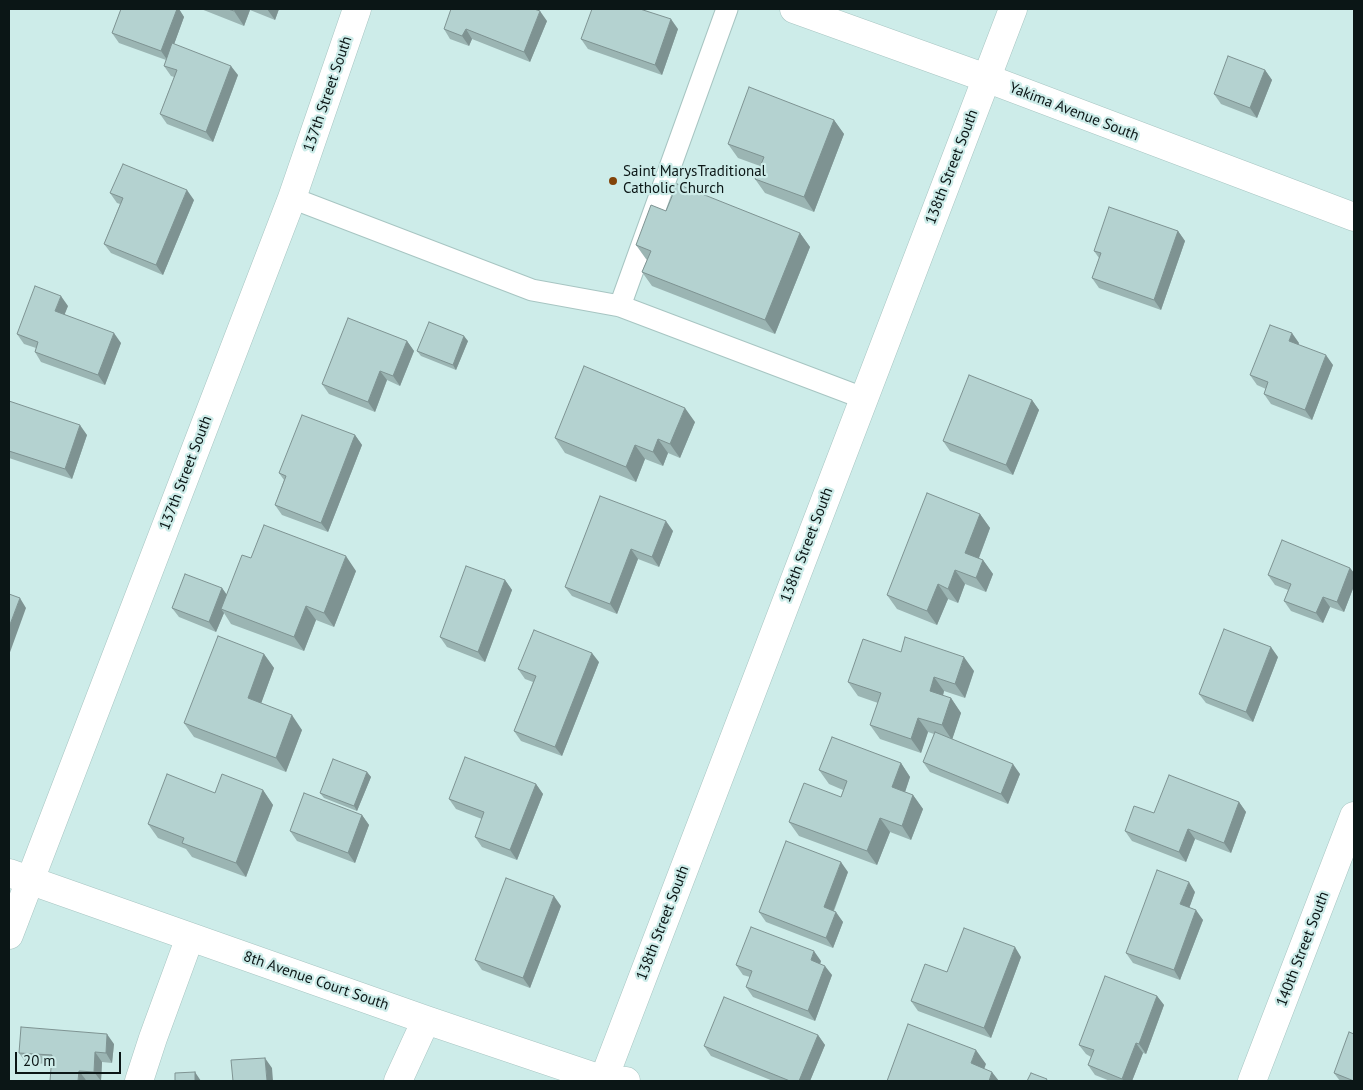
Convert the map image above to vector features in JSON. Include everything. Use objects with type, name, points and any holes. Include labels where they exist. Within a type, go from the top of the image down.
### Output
[{"type":"street","name":"137th Street South","points":[[9,935],[19,876],[292,198],[357,9]]},
{"type":"street","name":"Yakima Avenue South","points":[[794,9],[986,78],[1354,217]]},
{"type":"street","name":"138th Street South","points":[[611,1081],[863,398],[1012,9]]},
{"type":"street","name":"140th Street South","points":[[1252,1081],[1354,816]]},
{"type":"street","name":"8th Avenue Court South","points":[[19,876],[426,1020],[611,1081]]},
{"type":"street","points":[[139,1081],[190,937]]},
{"type":"street","points":[[398,1081],[426,1020]]},
{"type":"lane","points":[[620,306],[728,9]]},
{"type":"lane","points":[[292,198],[532,290],[620,306],[863,398]]},
{"type":"building","points":[[121,9],[177,9],[161,51],[112,33]]},
{"type":"building","points":[[451,9],[534,9],[540,11],[524,52],[466,29],[462,36],[444,29]]},
{"type":"building","points":[[592,9],[640,9],[671,19],[655,65],[581,39]]},
{"type":"building","points":[[172,43],[231,66],[206,132],[160,114],[177,70],[164,66]]},
{"type":"building","points":[[1228,56],[1265,70],[1250,108],[1214,94]]},
{"type":"building","points":[[749,87],[834,120],[804,197],[755,179],[764,157],[728,144]]},
{"type":"building","points":[[123,164],[187,190],[156,265],[104,244],[123,198],[110,193]]},
{"type":"building","points":[[677,184],[800,233],[765,320],[642,272],[651,251],[636,245],[651,205],[666,211]]},
{"type":"building","points":[[1109,207],[1178,231],[1154,300],[1092,278],[1101,253],[1094,251]]},
{"type":"building","points":[[35,286],[61,296],[55,311],[114,333],[98,375],[35,352],[38,342],[17,334]]},
{"type":"building","points":[[348,318],[407,341],[393,376],[380,371],[368,402],[322,384]]},
{"type":"building","points":[[429,322],[464,336],[453,365],[417,351]]},
{"type":"building","points":[[1270,325],[1292,333],[1289,341],[1326,355],[1305,410],[1264,394],[1268,382],[1250,375]]},
{"type":"building","points":[[584,366],[685,408],[670,444],[658,439],[653,452],[635,445],[626,467],[555,438]]},
{"type":"building","points":[[969,375],[1032,400],[1006,465],[943,441]]},
{"type":"building","points":[[9,401],[80,425],[65,469],[9,451]]},
{"type":"building","points":[[302,415],[355,435],[321,523],[275,505],[286,476],[279,473]]},
{"type":"building","points":[[927,493],[980,514],[965,553],[983,560],[976,578],[955,570],[948,589],[938,584],[927,611],[887,595]]},
{"type":"building","points":[[600,496],[666,521],[652,557],[631,549],[610,604],[565,587]]},
{"type":"building","points":[[264,525],[346,556],[324,613],[306,606],[294,637],[221,609],[242,555],[251,558]]},
{"type":"building","points":[[1282,540],[1350,568],[1337,602],[1323,597],[1316,613],[1284,601],[1291,584],[1268,575]]},
{"type":"building","points":[[466,566],[505,580],[478,652],[440,637]]},
{"type":"building","points":[[185,574],[222,588],[209,622],[172,608]]},
{"type":"building","points":[[9,594],[20,598],[9,627]]},
{"type":"building","points":[[1224,629],[1271,647],[1246,712],[1199,694]]},
{"type":"building","points":[[534,630],[592,653],[555,747],[514,731],[536,676],[518,669]]},
{"type":"building","points":[[218,636],[264,654],[248,698],[292,715],[276,758],[184,723]]},
{"type":"building","points":[[905,637],[964,657],[955,684],[934,677],[930,691],[951,698],[942,725],[918,718],[911,739],[870,725],[881,693],[848,682],[863,639],[901,652]]},
{"type":"building","points":[[935,732],[1013,764],[1001,794],[923,762]]},
{"type":"building","points":[[832,737],[901,763],[892,787],[913,795],[902,826],[880,818],[867,851],[789,822],[804,783],[841,797],[847,781],[819,770]]},
{"type":"building","points":[[465,757],[536,784],[510,850],[475,837],[484,812],[449,799]]},
{"type":"building","points":[[333,759],[367,772],[354,806],[320,793]]},
{"type":"building","points":[[167,774],[215,793],[222,774],[263,790],[236,863],[182,843],[184,838],[148,824]]},
{"type":"building","points":[[1169,775],[1239,802],[1224,843],[1188,829],[1179,852],[1125,831],[1134,806],[1154,813]]},
{"type":"building","points":[[304,793],[362,815],[348,853],[290,831]]},
{"type":"building","points":[[786,841],[841,862],[824,907],[836,912],[826,938],[759,912]]},
{"type":"building","points":[[1157,870],[1189,882],[1180,904],[1196,910],[1174,970],[1126,953]]},
{"type":"building","points":[[506,878],[554,896],[523,978],[475,960]]},
{"type":"building","points":[[751,927],[814,951],[811,960],[825,966],[808,1011],[746,987],[752,971],[736,965]]},
{"type":"building","points":[[964,928],[1015,947],[984,1028],[911,1001],[925,964],[947,972]]},
{"type":"building","points":[[1105,976],[1157,996],[1139,1044],[1136,1043],[1122,1079],[1088,1065],[1094,1050],[1079,1045]]},
{"type":"building","points":[[724,997],[818,1035],[799,1081],[790,1081],[704,1046]]},
{"type":"building","points":[[908,1024],[976,1050],[971,1063],[992,1072],[989,1081],[887,1081]]},
{"type":"building","points":[[21,1027],[107,1034],[106,1053],[95,1052],[94,1072],[79,1071],[78,1081],[50,1081],[52,1055],[19,1053]]},
{"type":"building","points":[[1349,1032],[1354,1034],[1354,1081],[1334,1073]]},
{"type":"building","points":[[265,1058],[267,1081],[233,1081],[231,1060]]},
{"type":"building","points":[[195,1072],[195,1081],[175,1081],[175,1073]]},
{"type":"building","points":[[1031,1073],[1047,1079],[1046,1081],[1027,1081]]},
{"type":"place","name":"Saint MarysTraditional Catholic Church","points":[[613,181]]}]
